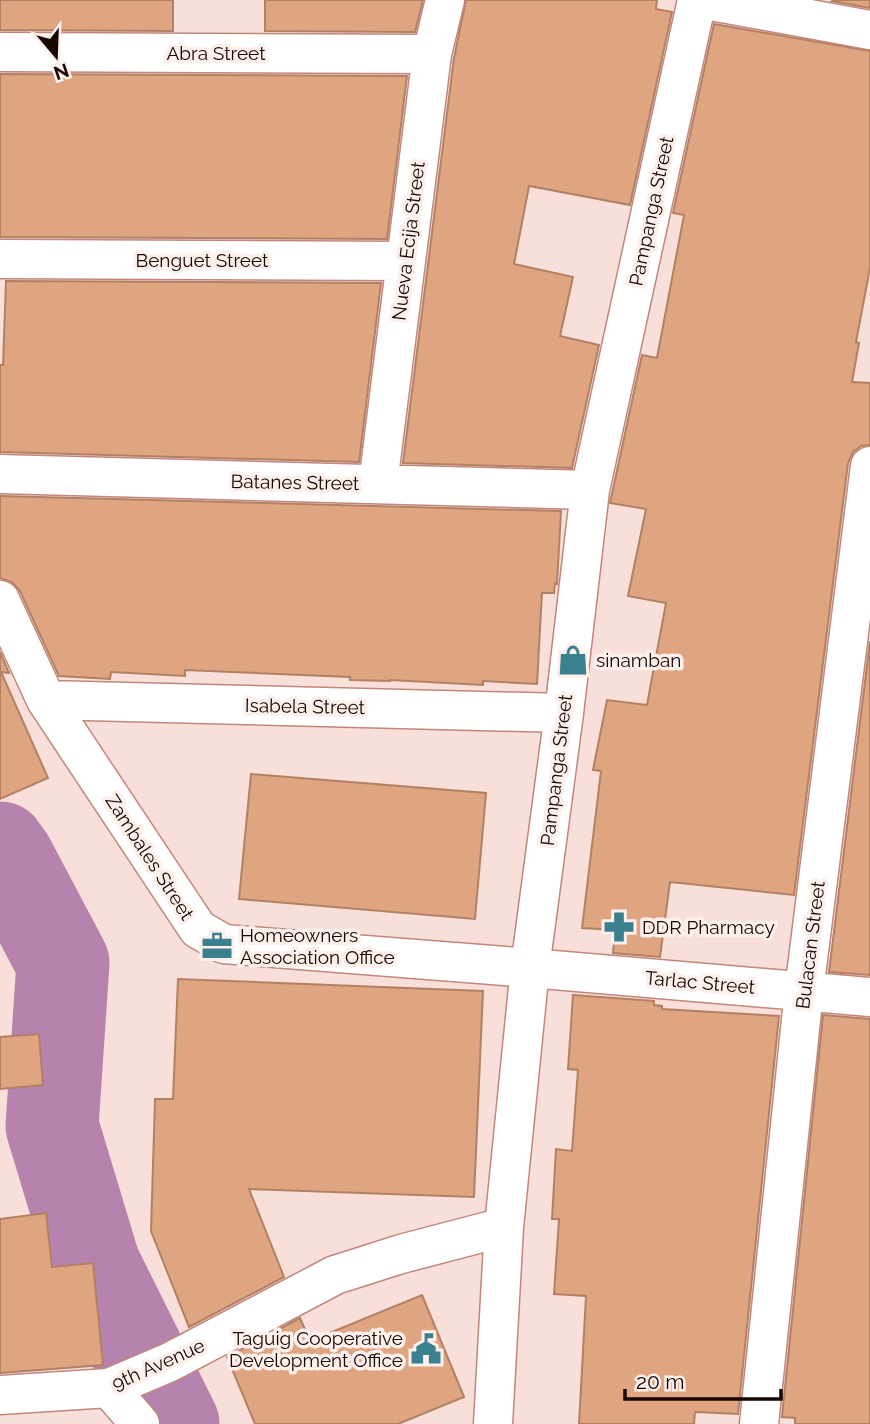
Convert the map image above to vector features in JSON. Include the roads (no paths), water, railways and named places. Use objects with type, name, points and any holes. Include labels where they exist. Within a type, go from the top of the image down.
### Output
[{"type":"street","name":"Nueva Ecija Street","points":[[378,484],[432,54],[445,0]]},
{"type":"street","name":"Pampanga Street","points":[[492,1424],[505,1227],[530,968],[590,490],[697,0]]},
{"type":"street","points":[[706,0],[870,30]]},
{"type":"street","name":"Abra Street","points":[[0,52],[432,54]]},
{"type":"street","name":"Benguet Street","points":[[0,259],[405,261]]},
{"type":"street","name":"Bulacan Street","points":[[759,1424],[804,991],[870,466]]},
{"type":"street","name":"Batanes Street","points":[[0,474],[590,490]]},
{"type":"street","name":"Zambales Street","points":[[0,600],[46,700],[198,929],[224,944],[530,968]]},
{"type":"street","name":"Isabela Street","points":[[46,700],[564,713]]},
{"type":"street","name":"Tarlac Street","points":[[530,968],[870,998]]},
{"type":"street","name":"9th Avenue","points":[[1,1405],[119,1384],[170,1362],[335,1275],[401,1254],[505,1227]]},
{"type":"street","points":[[119,1384],[140,1424]]},
{"type":"waterway","points":[[0,848],[63,963],[52,1126],[94,1265],[173,1424]]},
{"type":"place","name":"sinamban","points":[[573,660]]},
{"type":"place","name":"DDR Pharmacy","points":[[619,927]]},
{"type":"place","name":"Homeowners Association Office","points":[[217,946]]},
{"type":"place","name":"Taguig Cooperative Development Office","points":[[426,1349]]}]
